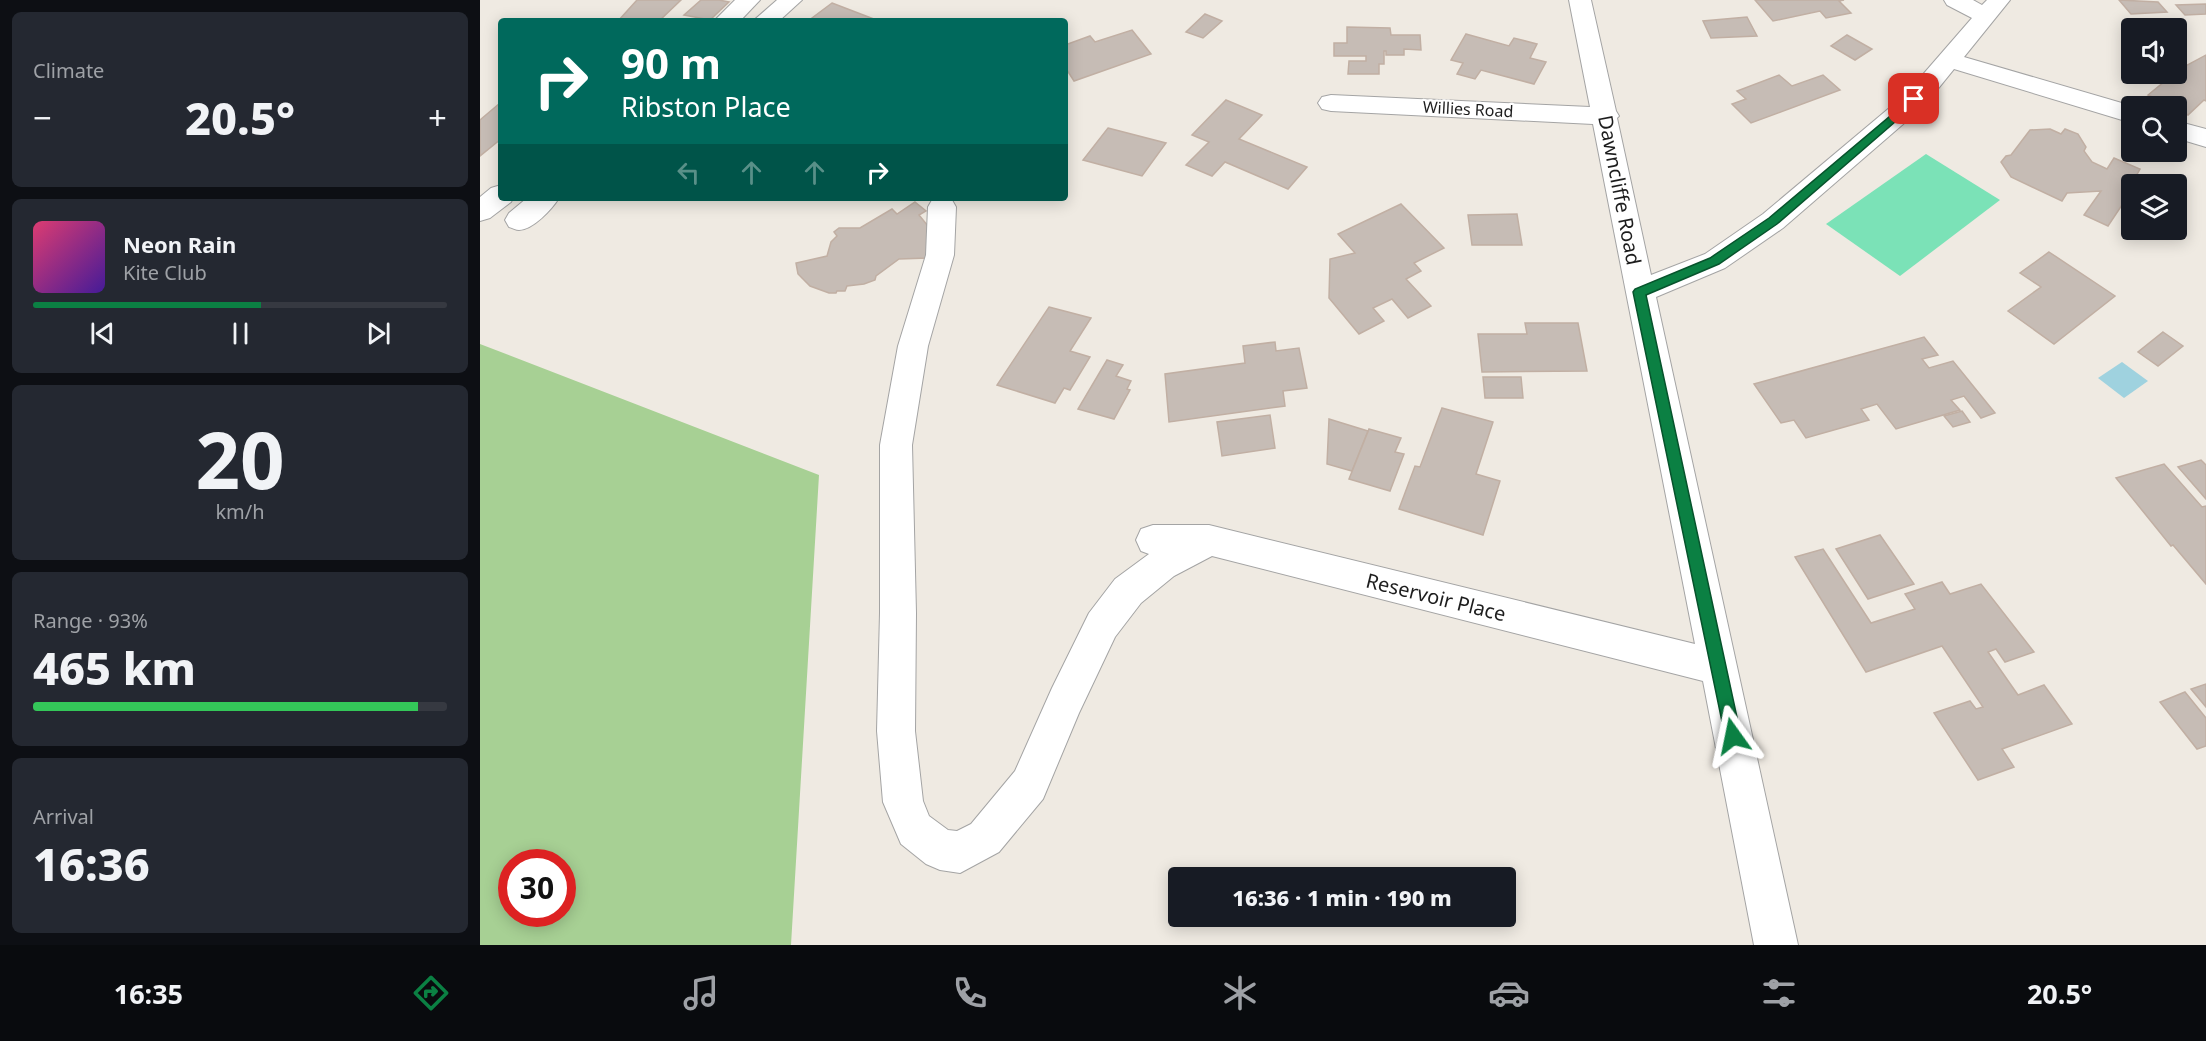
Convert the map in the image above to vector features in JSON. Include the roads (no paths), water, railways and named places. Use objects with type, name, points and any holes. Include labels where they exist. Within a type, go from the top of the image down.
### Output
[{"type":"street","points":[[729,18],[749,0]]},
{"type":"street","points":[[769,18],[791,0]]},
{"type":"street","name":"Dawncliffe Road","points":[[1580,0],[1606,116],[1639,292],[1776,945]]},
{"type":"street","points":[[1639,292],[1715,261],[1773,221],[1914,99],[1993,8],[1955,0]]},
{"type":"street","points":[[1949,60],[2121,113]]},
{"type":"street","name":"Willies Road","points":[[1331,103],[1606,116]]},
{"type":"street","points":[[2187,132],[2206,138]]},
{"type":"street","points":[[480,211],[498,197]]},
{"type":"street","points":[[519,220],[541,201]]},
{"type":"street","points":[[942,207],[940,255],[913,346],[896,445],[898,613],[896,731],[903,802],[915,830],[940,850],[960,852],[985,838],[1029,785],[1065,701],[1102,625],[1128,591],[1162,565],[1209,540]]},
{"type":"street","name":"Reservoir Place","points":[[1153,540],[1209,540],[1718,667]]},
{"type":"water","points":[[2122,362],[2148,381],[2124,398],[2098,378]]}]
